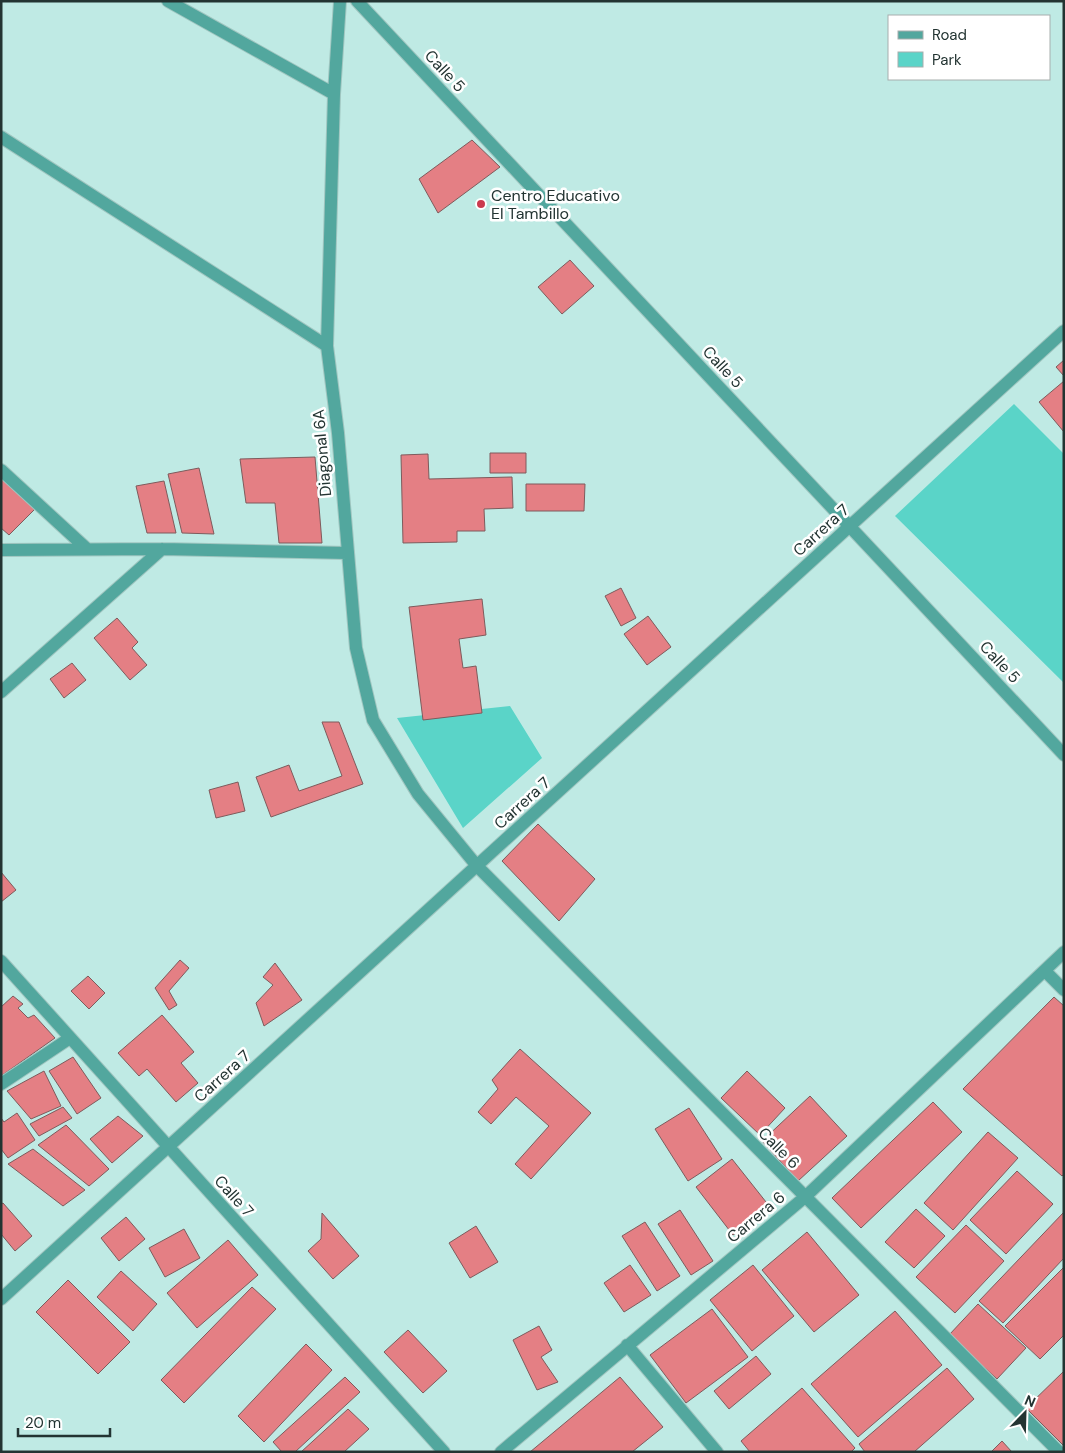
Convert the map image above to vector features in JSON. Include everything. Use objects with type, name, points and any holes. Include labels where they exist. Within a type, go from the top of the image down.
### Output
[{"type":"street","points":[[168,1],[334,94]]},
{"type":"street","name":"Diagonal 6A","points":[[340,1],[334,94],[327,346],[338,433],[356,648],[374,720],[418,794],[477,866]]},
{"type":"street","name":"Calle 5","points":[[358,1],[1064,754]]},
{"type":"street","points":[[1,137],[327,346]]},
{"type":"street","name":"Carrera 7","points":[[1,1299],[1064,331]]},
{"type":"street","points":[[1,470],[87,549]]},
{"type":"street","points":[[1,550],[162,549],[347,552]]},
{"type":"street","points":[[1,692],[162,549]]},
{"type":"street","name":"Calle 6","points":[[477,866],[1059,1452]]},
{"type":"street","name":"Carrera 6","points":[[501,1452],[805,1196],[1064,952]]},
{"type":"street","name":"Calle 7","points":[[1,961],[444,1452]]},
{"type":"street","points":[[1044,971],[1064,990]]},
{"type":"street","points":[[1,1084],[70,1038]]},
{"type":"street","points":[[627,1345],[717,1452]]},
{"type":"green space","points":[[1014,404],[1064,454],[1064,683],[895,516]]},
{"type":"green space","points":[[510,706],[542,758],[463,828],[397,718]]},
{"type":"building","points":[[472,140],[500,167],[438,213],[419,179]]},
{"type":"building","points":[[570,260],[594,286],[562,314],[538,287]]},
{"type":"building","points":[[1064,360],[1064,376],[1056,367]]},
{"type":"building","points":[[1064,381],[1064,432],[1039,402]]},
{"type":"building","points":[[490,453],[526,453],[526,473],[490,473]]},
{"type":"building","points":[[428,454],[429,479],[512,477],[513,508],[484,509],[485,531],[457,531],[457,542],[403,543],[401,455]]},
{"type":"building","points":[[315,457],[322,543],[279,543],[275,503],[246,503],[240,459]]},
{"type":"building","points":[[199,468],[214,534],[182,533],[168,474]]},
{"type":"building","points":[[1,474],[36,508],[9,535],[1,528]]},
{"type":"building","points":[[164,481],[176,533],[147,533],[136,486]]},
{"type":"building","points":[[526,484],[585,484],[584,511],[526,511]]},
{"type":"building","points":[[621,588],[636,618],[621,626],[605,596]]},
{"type":"building","points":[[482,599],[486,635],[459,639],[463,668],[476,666],[482,713],[423,720],[409,607]]},
{"type":"building","points":[[648,616],[671,647],[647,665],[624,634]]},
{"type":"building","points":[[117,618],[138,642],[132,648],[147,665],[130,680],[94,638]]},
{"type":"building","points":[[72,663],[86,680],[64,698],[50,679]]},
{"type":"building","points":[[322,722],[339,722],[363,784],[271,817],[256,777],[289,765],[299,791],[342,776]]},
{"type":"building","points":[[238,782],[245,811],[216,818],[209,790]]},
{"type":"building","points":[[538,824],[595,879],[559,921],[502,861]]},
{"type":"building","points":[[1,872],[16,890],[1,902]]},
{"type":"building","points":[[180,960],[189,968],[169,991],[177,1005],[169,1010],[155,988]]},
{"type":"building","points":[[275,963],[302,1000],[264,1026],[256,1003],[273,985],[263,977]]},
{"type":"building","points":[[88,976],[105,993],[89,1009],[71,991]]},
{"type":"building","points":[[13,996],[23,1004],[18,1008],[28,1018],[34,1015],[55,1038],[1,1076],[1,1007]]},
{"type":"building","points":[[1054,997],[1064,1006],[1064,1174],[1062,1176],[963,1089]]},
{"type":"building","points":[[162,1015],[194,1052],[181,1063],[198,1083],[176,1102],[147,1069],[139,1076],[118,1053]]},
{"type":"building","points":[[520,1049],[591,1113],[531,1179],[515,1164],[549,1126],[516,1097],[491,1124],[478,1112],[498,1089],[492,1080]]},
{"type":"building","points":[[73,1057],[101,1098],[77,1114],[49,1071]]},
{"type":"building","points":[[44,1071],[61,1106],[31,1119],[7,1091]]},
{"type":"building","points":[[747,1071],[785,1108],[760,1135],[721,1098]]},
{"type":"building","points":[[810,1096],[847,1136],[798,1181],[762,1141]]},
{"type":"building","points":[[933,1102],[962,1132],[861,1228],[832,1198]]},
{"type":"building","points":[[63,1107],[72,1118],[39,1136],[30,1124]]},
{"type":"building","points":[[689,1108],[722,1159],[688,1181],[655,1129]]},
{"type":"building","points":[[17,1113],[35,1140],[8,1158],[1,1149],[1,1118],[4,1122]]},
{"type":"building","points":[[118,1116],[143,1136],[112,1163],[90,1139]]},
{"type":"building","points":[[66,1125],[109,1169],[89,1186],[38,1145]]},
{"type":"building","points":[[988,1132],[1018,1158],[953,1230],[924,1203]]},
{"type":"building","points":[[33,1149],[85,1190],[63,1206],[8,1164]]},
{"type":"building","points":[[732,1159],[770,1207],[733,1235],[696,1187]]},
{"type":"building","points":[[1017,1171],[1053,1204],[1006,1254],[970,1220]]},
{"type":"building","points":[[3,1203],[32,1236],[15,1251],[1,1234],[1,1204]]},
{"type":"building","points":[[916,1209],[945,1236],[914,1268],[885,1242]]},
{"type":"building","points":[[680,1210],[713,1261],[691,1275],[658,1224]]},
{"type":"building","points":[[1064,1212],[1064,1258],[1003,1323],[979,1301]]},
{"type":"building","points":[[322,1213],[359,1256],[333,1279],[308,1251],[321,1239]]},
{"type":"building","points":[[126,1217],[145,1239],[119,1261],[101,1238]]},
{"type":"building","points":[[645,1222],[680,1276],[657,1291],[622,1236]]},
{"type":"building","points":[[966,1225],[1004,1261],[955,1313],[916,1277]]},
{"type":"building","points":[[476,1226],[498,1262],[470,1278],[449,1243]]},
{"type":"building","points":[[184,1229],[200,1258],[165,1277],[149,1248]]},
{"type":"building","points":[[807,1232],[859,1295],[814,1332],[762,1270]]},
{"type":"building","points":[[228,1240],[258,1275],[197,1328],[167,1293]]},
{"type":"building","points":[[630,1265],[651,1295],[624,1312],[604,1283]]},
{"type":"building","points":[[753,1265],[794,1316],[752,1351],[710,1300]]},
{"type":"building","points":[[1064,1267],[1064,1335],[1040,1359],[1005,1326]]},
{"type":"building","points":[[121,1271],[157,1304],[133,1331],[97,1297]]},
{"type":"building","points":[[68,1280],[130,1342],[98,1374],[36,1312]]},
{"type":"building","points":[[252,1287],[276,1309],[184,1403],[161,1380]]},
{"type":"building","points":[[978,1304],[1026,1348],[997,1379],[949,1335]]},
{"type":"building","points":[[712,1309],[748,1357],[686,1403],[650,1355]]},
{"type":"building","points":[[895,1311],[942,1365],[858,1437],[811,1384]]},
{"type":"building","points":[[539,1326],[552,1350],[541,1357],[558,1382],[537,1390],[513,1340]]},
{"type":"building","points":[[408,1330],[447,1371],[423,1393],[384,1352]]},
{"type":"building","points":[[306,1344],[332,1370],[264,1442],[238,1416]]},
{"type":"building","points":[[756,1356],[771,1374],[729,1409],[714,1391]]},
{"type":"building","points":[[947,1368],[974,1399],[914,1452],[865,1452],[859,1444]]},
{"type":"building","points":[[1064,1371],[1064,1446],[1026,1408]]},
{"type":"building","points":[[345,1377],[360,1392],[295,1452],[282,1452],[273,1442]]},
{"type":"building","points":[[620,1377],[663,1427],[632,1452],[530,1452]]},
{"type":"building","points":[[802,1388],[855,1448],[851,1452],[750,1452],[741,1441]]},
{"type":"building","points":[[348,1409],[369,1429],[344,1452],[301,1452]]},
{"type":"building","points":[[1002,1441],[1012,1452],[991,1452]]},
{"type":"place","name":"Centro Educativo El Tambillo","points":[[481,204]]}]
